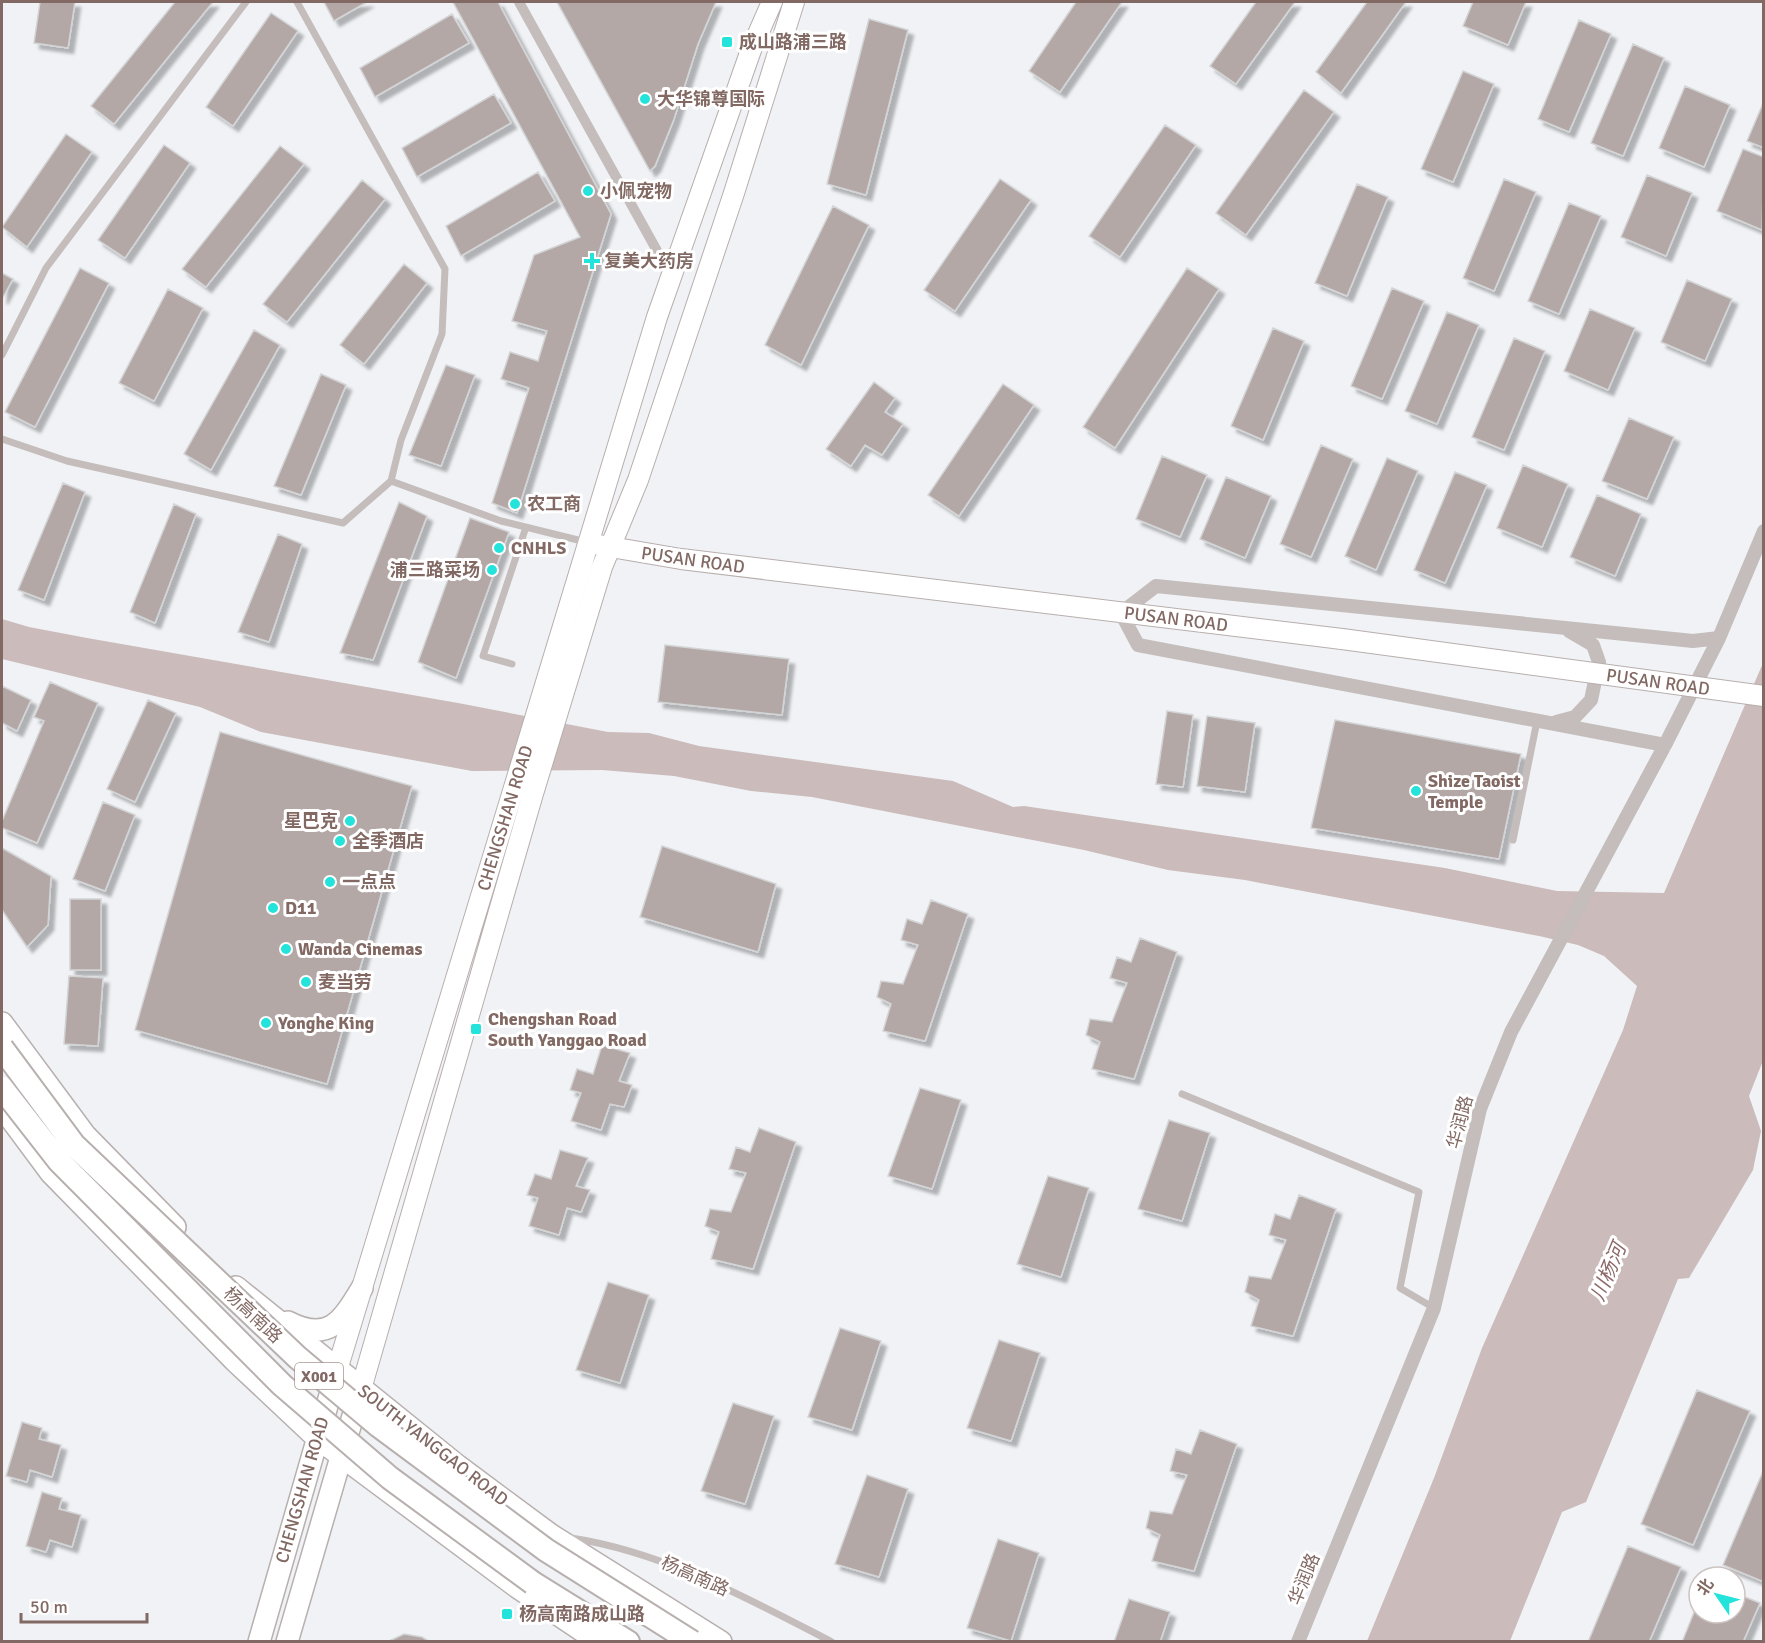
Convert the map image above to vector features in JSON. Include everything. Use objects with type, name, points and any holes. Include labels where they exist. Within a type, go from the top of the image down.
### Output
[{"type":"highway","name":"杨高南路","points":[[2,1048],[74,1145],[297,1357],[379,1426],[546,1550],[692,1641]]},
{"type":"highway","name":"杨高南路","points":[[2,1088],[59,1161],[282,1385],[400,1485],[533,1583],[628,1641]]},
{"type":"main road","name":"CHENGSHAN ROAD","points":[[286,1641],[361,1389],[546,716],[607,472],[671,276],[751,50],[771,2]]},
{"type":"main road","name":"CHENGSHAN ROAD","points":[[546,716],[638,480],[734,193],[794,2]]},
{"type":"main road","name":"PUSAN ROAD","points":[[588,543],[681,559],[1342,639],[1764,696]]},
{"type":"main road","name":"CHENGSHAN ROAD","points":[[259,1641],[362,1288],[523,796]]},
{"type":"main road","name":"SOUTH YANGGAO ROAD","points":[[2,1023],[85,1135],[237,1288],[361,1389],[551,1535],[721,1641]]},
{"type":"main road","name":"X001","points":[[2,1107],[51,1173],[235,1361],[317,1438]]},
{"type":"main road","points":[[269,1313],[312,1332],[328,1329],[348,1311],[362,1288]]},
{"type":"main road","points":[[317,1438],[516,1587],[599,1641]]},
{"type":"street","points":[[519,2],[671,276]]},
{"type":"street","name":"华润路","points":[[1298,1641],[1434,1308],[1480,1109],[1511,1032],[1589,891],[1665,745],[1719,638],[1764,531]]},
{"type":"street","points":[[1665,745],[1137,645],[1121,613],[1156,586],[1693,641],[1719,638]]},
{"type":"street","points":[[1551,723],[1575,717],[1591,700],[1599,662],[1593,645],[1565,628]]},
{"type":"lane","points":[[2,355],[46,268],[246,2]]},
{"type":"lane","points":[[2,439],[67,461],[343,523],[391,481],[401,440],[442,334],[445,269],[297,2]]},
{"type":"lane","points":[[391,481],[456,506],[588,543]]},
{"type":"lane","points":[[512,664],[483,656],[526,527]]},
{"type":"lane","points":[[1513,840],[1537,721]]},
{"type":"lane","points":[[1182,1094],[1419,1192],[1400,1288],[1434,1308]]},
{"type":"lane","name":"杨高南路","points":[[551,1535],[612,1545],[682,1569],[832,1641]]},
{"type":"water","name":"川杨河","points":[[2,619],[29,627],[87,638],[458,703],[608,732],[649,733],[699,746],[953,781],[1013,807],[1024,806],[1445,868],[1557,891],[1664,893],[1763,663],[1764,1058],[1749,1096],[1761,1131],[1753,1170],[1689,1278],[1678,1279],[1586,1502],[1562,1512],[1510,1641],[1367,1641],[1434,1478],[1482,1348],[1623,1030],[1637,986],[1604,956],[1578,945],[1539,936],[1245,880],[1168,870],[1084,850],[812,797],[751,791],[674,776],[602,770],[472,771],[261,732],[200,707],[2,659]]},
{"type":"building","points":[[40,2],[75,2],[68,48],[34,43]]},
{"type":"building","points":[[175,2],[213,2],[114,124],[91,106]]},
{"type":"building","points":[[324,2],[367,2],[334,21]]},
{"type":"building","points":[[453,2],[498,2],[611,214],[517,513],[492,503],[529,388],[501,379],[510,352],[538,361],[547,331],[512,321],[534,255],[580,237]]},
{"type":"building","name":"大华锦尊国际","points":[[557,2],[716,2],[698,44],[674,119],[655,166],[650,171]]},
{"type":"building","points":[[1076,2],[1122,2],[1060,92],[1029,71]]},
{"type":"building","points":[[1256,2],[1295,2],[1236,84],[1210,66]]},
{"type":"building","points":[[1367,2],[1406,2],[1341,93],[1316,72]]},
{"type":"building","points":[[1473,2],[1526,2],[1508,45],[1463,26]]},
{"type":"building","points":[[271,13],[298,31],[233,126],[206,107]]},
{"type":"building","points":[[452,14],[469,43],[375,97],[360,68]]},
{"type":"building","points":[[869,19],[908,30],[866,195],[827,184]]},
{"type":"building","points":[[1579,20],[1611,34],[1569,132],[1538,119]]},
{"type":"building","points":[[1633,44],[1664,58],[1623,156],[1591,143]]},
{"type":"building","points":[[1463,71],[1494,84],[1453,182],[1421,169]]},
{"type":"building","points":[[1685,86],[1730,105],[1704,167],[1659,148]]},
{"type":"building","points":[[1304,90],[1334,112],[1246,235],[1216,213]]},
{"type":"building","points":[[494,94],[511,123],[417,177],[402,148]]},
{"type":"building","points":[[1764,101],[1764,148],[1747,141]]},
{"type":"building","points":[[1165,125],[1196,145],[1120,257],[1089,236]]},
{"type":"building","points":[[66,134],[92,152],[27,247],[2,227]]},
{"type":"building","points":[[164,145],[190,163],[125,258],[98,240]]},
{"type":"building","points":[[280,146],[304,164],[206,287],[182,269]]},
{"type":"building","points":[[1743,149],[1764,157],[1762,230],[1717,211]]},
{"type":"building","points":[[538,172],[555,201],[461,256],[446,226]]},
{"type":"building","points":[[1647,175],[1692,193],[1666,256],[1621,237]]},
{"type":"building","points":[[1000,179],[1031,200],[955,311],[924,290]]},
{"type":"building","points":[[1504,179],[1536,192],[1494,291],[1463,278]]},
{"type":"building","points":[[362,180],[385,199],[287,322],[263,304]]},
{"type":"building","points":[[1357,184],[1388,197],[1347,296],[1315,283]]},
{"type":"building","points":[[1569,203],[1601,216],[1559,314],[1528,301]]},
{"type":"building","points":[[833,206],[869,225],[801,365],[765,345]]},
{"type":"building","points":[[404,264],[427,283],[364,364],[340,345]]},
{"type":"building","points":[[80,268],[109,283],[35,427],[5,412]]},
{"type":"building","points":[[1187,268],[1219,289],[1115,448],[1083,427]]},
{"type":"building","points":[[2,273],[13,279],[2,299]]},
{"type":"building","points":[[1687,280],[1732,299],[1705,361],[1661,342]]},
{"type":"building","points":[[1392,288],[1424,301],[1382,399],[1351,386]]},
{"type":"building","points":[[168,289],[203,308],[154,401],[119,383]]},
{"type":"building","points":[[1590,309],[1635,328],[1608,390],[1564,371]]},
{"type":"building","points":[[1447,312],[1479,325],[1437,424],[1405,411]]},
{"type":"building","points":[[1273,328],[1304,341],[1263,440],[1231,426]]},
{"type":"building","points":[[254,330],[280,345],[211,470],[184,454]]},
{"type":"building","points":[[1514,338],[1545,351],[1504,450],[1472,437]]},
{"type":"building","points":[[446,365],[475,375],[441,466],[409,455]]},
{"type":"building","points":[[321,374],[346,385],[301,495],[274,486]]},
{"type":"building","points":[[874,382],[895,398],[885,412],[903,424],[882,455],[865,445],[851,466],[826,449]]},
{"type":"building","points":[[1003,384],[1034,405],[959,516],[928,495]]},
{"type":"building","points":[[1629,418],[1674,437],[1647,499],[1602,481]]},
{"type":"building","points":[[1321,445],[1353,459],[1311,557],[1280,544]]},
{"type":"building","points":[[1162,456],[1207,475],[1180,537],[1136,519]]},
{"type":"building","points":[[1387,458],[1418,471],[1376,570],[1345,556]]},
{"type":"building","points":[[1523,465],[1568,484],[1542,547],[1497,528]]},
{"type":"building","points":[[1455,472],[1487,485],[1445,583],[1414,570]]},
{"type":"building","points":[[1226,477],[1271,496],[1245,558],[1200,539]]},
{"type":"building","points":[[63,483],[85,492],[44,600],[18,590]]},
{"type":"building","points":[[1597,495],[1641,514],[1615,576],[1570,557]]},
{"type":"building","points":[[399,502],[427,516],[373,660],[340,653]]},
{"type":"building","points":[[174,504],[196,514],[155,623],[130,612]]},
{"type":"building","points":[[470,518],[509,532],[456,678],[418,662]]},
{"type":"building","points":[[278,534],[302,544],[269,642],[238,632]]},
{"type":"building","points":[[665,645],[789,659],[782,715],[658,702]]},
{"type":"building","points":[[50,682],[98,703],[37,843],[2,828],[2,821],[44,721],[34,717]]},
{"type":"building","points":[[2,686],[31,700],[17,731],[2,723]]},
{"type":"building","points":[[148,700],[176,713],[135,802],[107,789]]},
{"type":"building","points":[[1167,711],[1193,715],[1183,787],[1156,784]]},
{"type":"building","points":[[1207,716],[1255,723],[1245,792],[1197,786]]},
{"type":"building","name":"Shize Taoist Temple","points":[[1335,720],[1521,754],[1499,859],[1311,828]]},
{"type":"building","name":"D11","points":[[220,732],[412,786],[327,1084],[135,1030]]},
{"type":"building","points":[[103,802],[135,815],[105,891],[73,879]]},
{"type":"building","points":[[662,846],[776,884],[758,952],[640,917]]},
{"type":"building","points":[[2,848],[51,876],[48,925],[27,947],[2,910]]},
{"type":"building","points":[[70,899],[101,899],[101,970],[70,970]]},
{"type":"building","points":[[931,900],[968,914],[925,1041],[883,1031],[891,1004],[877,997],[881,981],[903,984],[918,945],[901,940],[907,919],[922,924]]},
{"type":"building","points":[[1140,938],[1177,952],[1134,1079],[1092,1069],[1100,1042],[1086,1035],[1090,1019],[1112,1022],[1127,983],[1110,978],[1117,957],[1131,962]]},
{"type":"building","points":[[69,976],[103,978],[98,1046],[64,1044]]},
{"type":"building","points":[[602,1045],[630,1053],[619,1081],[632,1085],[624,1107],[610,1104],[601,1130],[571,1121],[581,1093],[570,1090],[577,1069],[593,1074]]},
{"type":"building","points":[[920,1088],[961,1100],[932,1189],[888,1176]]},
{"type":"building","points":[[1169,1120],[1210,1133],[1182,1221],[1138,1209]]},
{"type":"building","points":[[759,1128],[796,1142],[753,1269],[711,1259],[719,1232],[705,1226],[710,1209],[731,1212],[746,1173],[729,1169],[736,1147],[750,1152]]},
{"type":"building","points":[[560,1150],[588,1158],[576,1186],[590,1190],[581,1212],[567,1208],[559,1235],[529,1226],[538,1198],[527,1195],[535,1174],[551,1179]]},
{"type":"building","points":[[1048,1176],[1089,1188],[1061,1277],[1017,1264]]},
{"type":"building","points":[[1299,1195],[1336,1209],[1293,1336],[1251,1326],[1259,1300],[1245,1292],[1249,1276],[1271,1279],[1286,1240],[1269,1235],[1275,1214],[1290,1219]]},
{"type":"building","points":[[608,1282],[649,1295],[620,1383],[576,1370]]},
{"type":"building","points":[[840,1328],[881,1341],[852,1430],[808,1417]]},
{"type":"building","points":[[999,1340],[1040,1353],[1011,1441],[967,1428]]},
{"type":"building","points":[[1697,1390],[1750,1411],[1693,1545],[1641,1524]]},
{"type":"building","points":[[733,1403],[774,1416],[745,1504],[701,1491]]},
{"type":"building","points":[[22,1422],[42,1428],[39,1439],[61,1445],[52,1477],[30,1470],[27,1482],[6,1476]]},
{"type":"building","points":[[1200,1430],[1237,1444],[1194,1571],[1152,1561],[1160,1535],[1146,1528],[1150,1511],[1172,1514],[1187,1475],[1170,1471],[1176,1449],[1191,1454]]},
{"type":"building","points":[[1764,1469],[1764,1582],[1747,1575],[1747,1565],[1723,1565]]},
{"type":"building","points":[[867,1475],[908,1489],[879,1577],[835,1564]]},
{"type":"building","points":[[42,1492],[62,1498],[59,1509],[81,1515],[72,1547],[50,1540],[46,1552],[26,1546]]},
{"type":"building","points":[[998,1539],[1039,1553],[1011,1641],[967,1628]]},
{"type":"building","points":[[1628,1546],[1681,1567],[1649,1642],[1588,1642]]},
{"type":"building","points":[[1747,1598],[1760,1603],[1743,1642],[1682,1642],[1689,1625],[1747,1625]]},
{"type":"building","points":[[1129,1599],[1170,1612],[1160,1642],[1114,1642]]},
{"type":"building","points":[[404,1634],[422,1637],[430,1642],[387,1642]]},
{"type":"place","name":"成山路浦三路","points":[[727,42]]},
{"type":"place","name":"大华锦尊国际","points":[[645,99]]},
{"type":"place","name":"小佩宠物","points":[[588,191]]},
{"type":"place","name":"复美大药房","points":[[592,261]]},
{"type":"place","name":"农工商","points":[[515,504]]},
{"type":"place","name":"CNHLS","points":[[499,548]]},
{"type":"place","name":"浦三路菜场","points":[[492,570]]},
{"type":"place","name":"Shize Taoist Temple","points":[[1416,791]]},
{"type":"place","name":"星巴克","points":[[350,821]]},
{"type":"place","name":"全季酒店","points":[[340,841]]},
{"type":"place","name":"一点点","points":[[330,882]]},
{"type":"place","name":"D11","points":[[273,908]]},
{"type":"place","name":"Wanda Cinemas","points":[[286,949]]},
{"type":"place","name":"麦当劳","points":[[306,982]]},
{"type":"place","name":"Yonghe King","points":[[266,1023]]},
{"type":"place","name":"Chengshan Road South Yanggao Road","points":[[476,1029]]},
{"type":"place","name":"杨高南路成山路","points":[[507,1614]]}]
